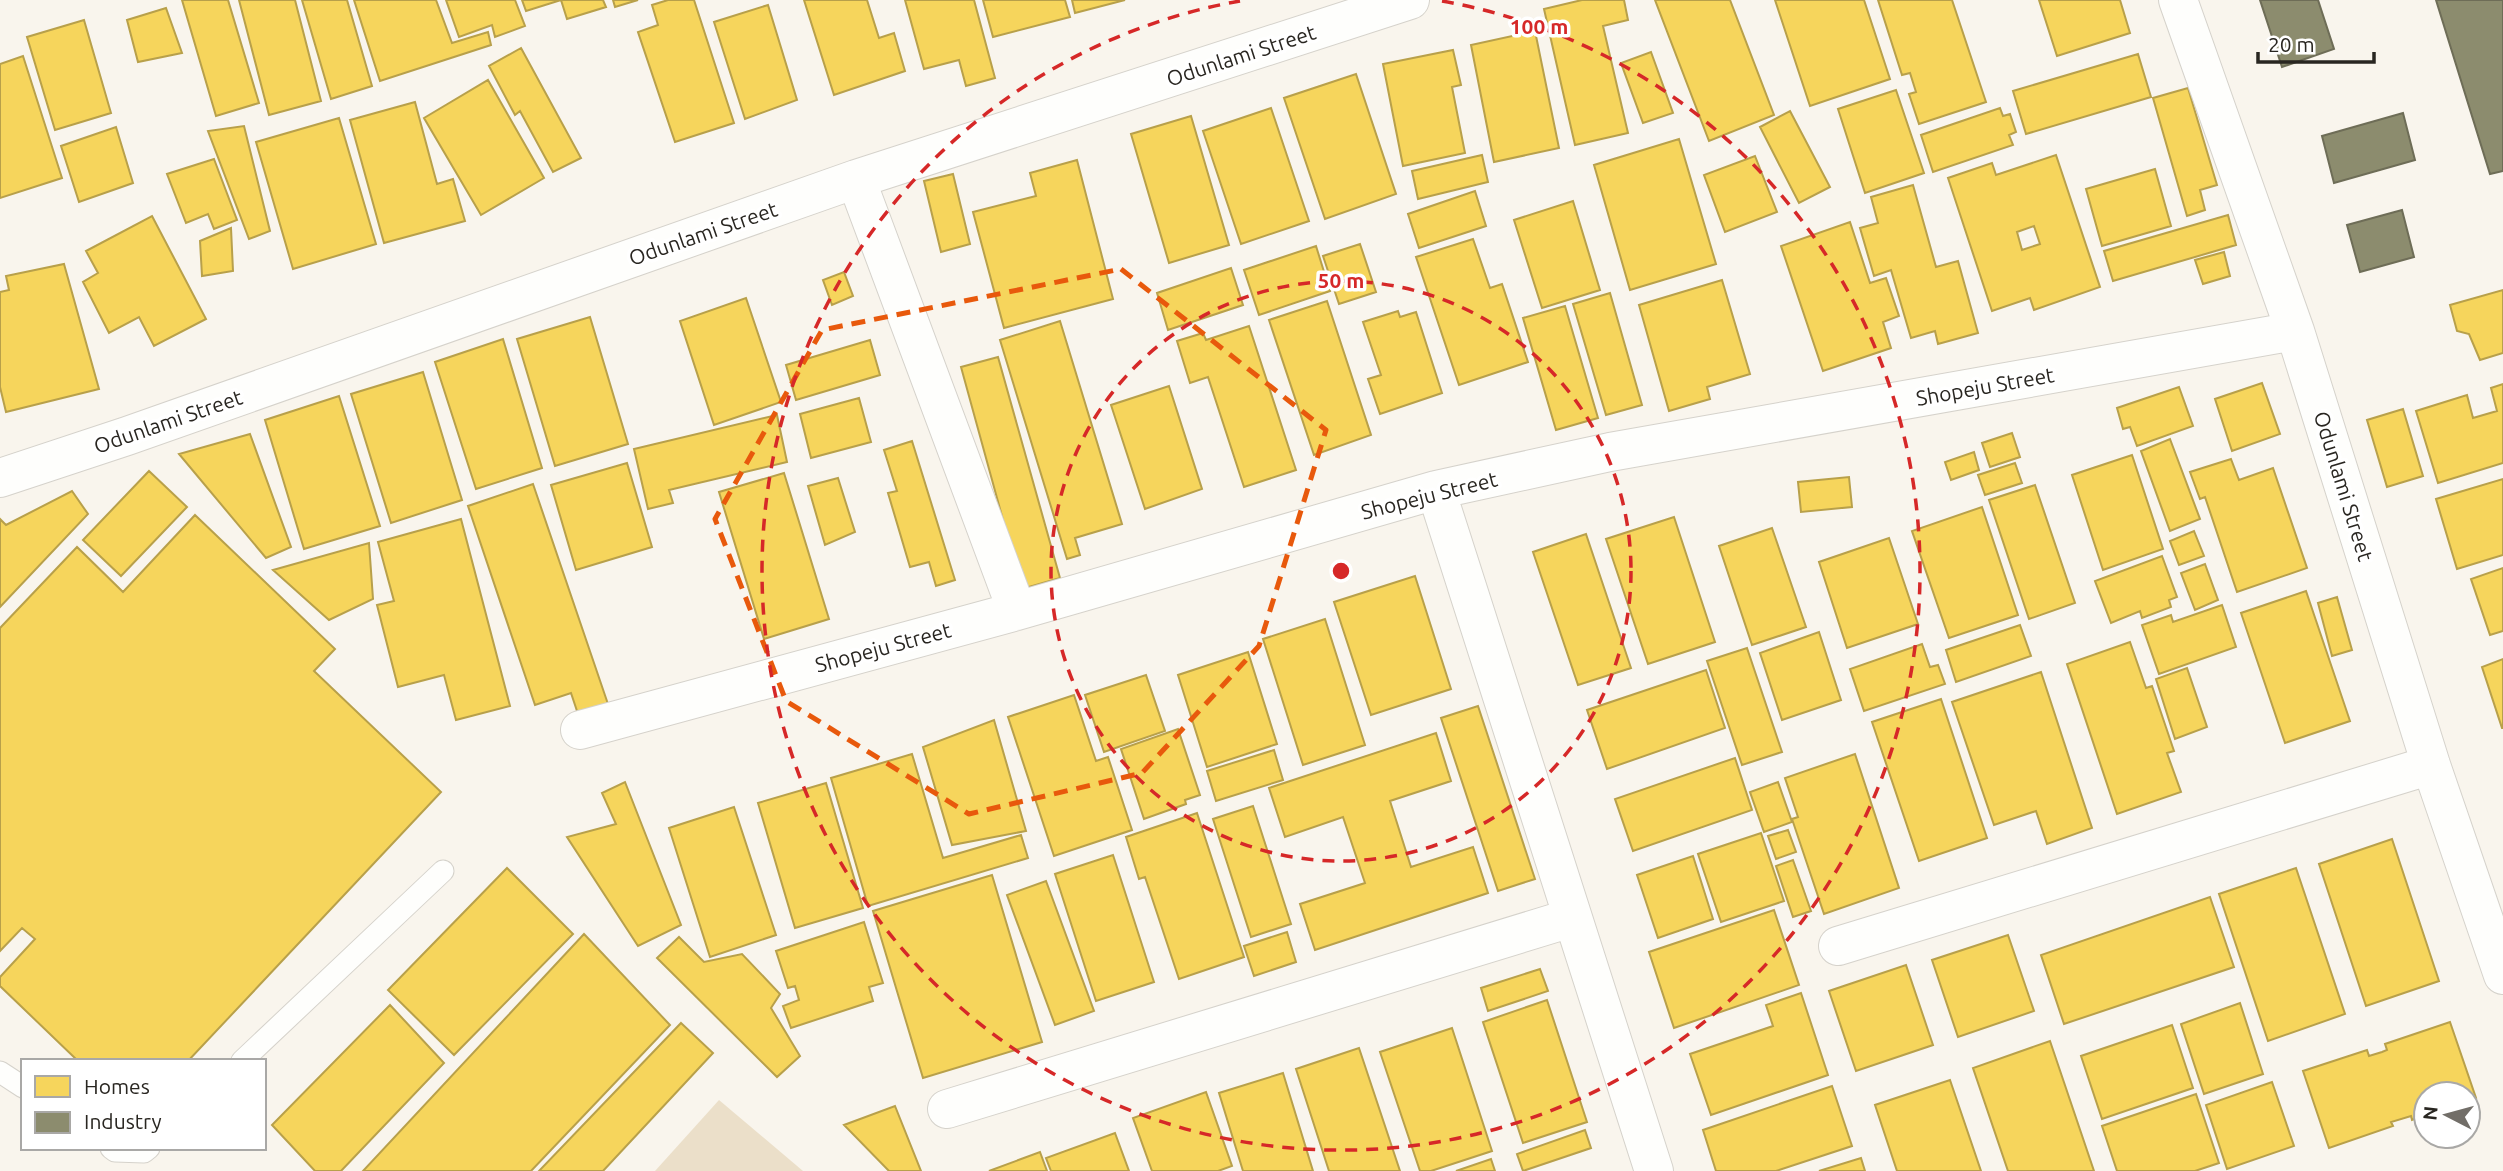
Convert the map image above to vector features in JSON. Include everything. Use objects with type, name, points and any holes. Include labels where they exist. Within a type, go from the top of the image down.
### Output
[{"type":"street","name":"Odunlami Street","points":[[0,478],[856,179],[1410,0]]},
{"type":"street","name":"Odunlami Street","points":[[2178,0],[2295,331],[2431,765],[2503,975]]},
{"type":"street","points":[[856,179],[1017,611]]},
{"type":"street","name":"Shopeju Street","points":[[580,730],[1017,611],[1436,491],[1609,452],[2295,331]]},
{"type":"street","points":[[1436,491],[1654,1171]]},
{"type":"street","points":[[1839,946],[2431,765]]},
{"type":"street","points":[[947,1108],[1571,918]]},
{"type":"lane","points":[[244,1059],[443,871]]},
{"type":"lane","points":[[0,1072],[21,1086]]},
{"type":"lane","points":[[114,1150],[146,1150]]},
{"type":"highlighted area","points":[[1121,269],[1326,430],[1259,646],[1142,773],[969,814],[786,701],[715,519],[822,330]]},
{"type":"shaded area","points":[[719,1100],[803,1171],[655,1171]]},
{"type":"building: Homes","points":[[182,0],[228,0],[259,103],[216,116]]},
{"type":"building: Homes","points":[[239,0],[295,0],[321,101],[269,115]]},
{"type":"building: Homes","points":[[302,0],[347,0],[372,86],[331,99]]},
{"type":"building: Homes","points":[[354,0],[436,0],[452,43],[488,32],[491,45],[380,81]]},
{"type":"building: Homes","points":[[446,0],[515,0],[525,26],[495,37],[492,25],[459,37]]},
{"type":"building: Homes","points":[[522,0],[561,0],[526,11]]},
{"type":"building: Homes","points":[[561,0],[603,0],[606,7],[567,19]]},
{"type":"building: Homes","points":[[613,0],[638,0],[615,7]]},
{"type":"building: Homes","points":[[668,0],[694,0],[734,123],[675,142],[638,32],[658,25],[652,5]]},
{"type":"building: Homes","points":[[804,0],[867,0],[879,38],[894,33],[905,71],[834,95]]},
{"type":"building: Homes","points":[[905,0],[974,0],[995,78],[966,86],[959,60],[924,69]]},
{"type":"building: Homes","points":[[983,0],[1065,0],[1070,17],[993,37]]},
{"type":"building: Homes","points":[[1072,0],[1125,0],[1075,13]]},
{"type":"building: Homes","points":[[1582,0],[1624,0],[1628,20],[1603,26],[1628,133],[1575,145],[1544,9]]},
{"type":"building: Homes","points":[[1655,0],[1730,0],[1774,115],[1709,141]]},
{"type":"building: Homes","points":[[1775,0],[1864,0],[1890,79],[1810,106]]},
{"type":"building: Homes","points":[[1878,0],[1952,0],[1986,102],[1919,124],[1909,94],[1916,92],[1910,73],[1902,75]]},
{"type":"building: Homes","points":[[2039,0],[2120,0],[2130,33],[2057,56]]},
{"type":"building: Homes","points":[[768,5],[797,100],[745,119],[714,22]]},
{"type":"building: Homes","points":[[166,8],[182,53],[138,62],[127,20]]},
{"type":"building: Homes","points":[[84,20],[111,113],[55,130],[27,37]]},
{"type":"building: Homes","points":[[1535,31],[1559,148],[1494,162],[1471,45]]},
{"type":"building: Homes","points":[[521,48],[581,158],[553,172],[520,111],[515,115],[489,66]]},
{"type":"building: Homes","points":[[1453,50],[1461,85],[1452,87],[1465,153],[1403,166],[1383,64]]},
{"type":"building: Homes","points":[[1651,52],[1673,113],[1643,123],[1621,63]]},
{"type":"building: Homes","points":[[2138,54],[2151,97],[2026,134],[2013,91]]},
{"type":"building: Homes","points":[[23,56],[62,178],[0,198],[0,64]]},
{"type":"building: Homes","points":[[1356,74],[1396,194],[1325,219],[1284,98]]},
{"type":"building: Homes","points":[[488,80],[544,178],[481,215],[424,118]]},
{"type":"building: Homes","points":[[2188,88],[2217,185],[2200,190],[2205,210],[2187,216],[2153,98]]},
{"type":"building: Homes","points":[[1896,90],[1924,173],[1865,193],[1838,109]]},
{"type":"building: Homes","points":[[415,102],[437,184],[453,179],[465,221],[384,243],[350,120]]},
{"type":"building: Homes","points":[[1271,108],[1309,221],[1241,244],[1203,131]]},
{"type":"building: Homes","points":[[2000,108],[2003,116],[2010,114],[2016,132],[2009,135],[2013,145],[1933,172],[1921,135]]},
{"type":"building: Homes","points":[[1790,111],[1830,187],[1799,203],[1760,127]]},
{"type":"building: Homes","points":[[1191,116],[1229,245],[1169,263],[1131,134]]},
{"type":"building: Homes","points":[[339,118],[376,244],[293,269],[256,142]]},
{"type":"building: Homes","points":[[244,126],[270,231],[249,239],[208,131]]},
{"type":"building: Homes","points":[[116,127],[133,183],[79,202],[61,146]]},
{"type":"building: Homes","points":[[1679,139],[1716,264],[1630,290],[1594,165]]},
{"type":"building: Homes","points":[[1482,155],[1488,182],[1418,199],[1412,171]]},
{"type":"building: Homes","points":[[2056,155],[2100,287],[2034,310],[2030,298],[1992,311],[1948,178],[1992,163],[1996,175]],"holes":[[[2034,226],[2040,244],[2022,250],[2017,232]]]},
{"type":"building: Homes","points":[[1755,156],[1777,212],[1725,232],[1704,175]]},
{"type":"building: Homes","points":[[214,159],[237,220],[214,229],[208,214],[186,223],[167,174]]},
{"type":"building: Homes","points":[[1077,160],[1113,299],[1004,328],[973,212],[1036,196],[1030,173]]},
{"type":"building: Homes","points":[[2155,169],[2171,226],[2102,246],[2086,189]]},
{"type":"building: Homes","points":[[953,174],[970,244],[941,252],[924,181]]},
{"type":"building: Homes","points":[[1913,185],[1936,267],[1958,261],[1978,333],[1938,344],[1935,331],[1911,338],[1891,270],[1874,276],[1860,228],[1878,223],[1871,197]]},
{"type":"building: Homes","points":[[1475,191],[1486,226],[1419,248],[1408,214]]},
{"type":"building: Homes","points":[[1573,201],[1600,290],[1542,308],[1514,220]]},
{"type":"building: Homes","points":[[2228,215],[2236,245],[2113,281],[2104,251]]},
{"type":"building: Homes","points":[[152,216],[206,319],[154,346],[139,317],[109,333],[83,282],[98,273],[86,251]]},
{"type":"building: Homes","points":[[1850,222],[1870,283],[1886,278],[1899,316],[1883,322],[1891,348],[1823,371],[1781,246]]},
{"type":"building: Homes","points":[[231,228],[233,271],[202,276],[200,241]]},
{"type":"building: Homes","points":[[1473,239],[1490,288],[1502,284],[1528,362],[1459,385],[1416,257]]},
{"type":"building: Homes","points":[[1360,244],[1376,292],[1339,304],[1323,256]]},
{"type":"building: Homes","points":[[1316,246],[1330,291],[1259,315],[1244,270]]},
{"type":"building: Homes","points":[[2224,252],[2230,276],[2203,284],[2195,260]]},
{"type":"building: Homes","points":[[64,264],[99,389],[6,412],[0,387],[0,292],[9,290],[6,276]]},
{"type":"building: Homes","points":[[1231,268],[1243,305],[1168,330],[1157,293]]},
{"type":"building: Homes","points":[[844,272],[853,296],[832,305],[823,280]]},
{"type":"building: Homes","points":[[1722,280],[1750,374],[1707,387],[1710,399],[1669,411],[1639,305]]},
{"type":"building: Homes","points":[[2503,290],[2503,353],[2480,360],[2469,334],[2457,331],[2450,305]]},
{"type":"building: Homes","points":[[1610,293],[1642,405],[1606,415],[1573,304]]},
{"type":"building: Homes","points":[[746,298],[781,402],[714,425],[680,321]]},
{"type":"building: Homes","points":[[1327,301],[1371,435],[1314,455],[1269,320]]},
{"type":"building: Homes","points":[[1565,306],[1598,418],[1556,430],[1523,318]]},
{"type":"building: Homes","points":[[1398,311],[1400,317],[1416,312],[1442,393],[1380,414],[1368,379],[1381,375],[1363,322]]},
{"type":"building: Homes","points":[[590,317],[628,444],[555,466],[517,339]]},
{"type":"building: Homes","points":[[1060,321],[1122,524],[1075,538],[1080,555],[1067,559],[1000,340]]},
{"type":"building: Homes","points":[[1249,326],[1296,470],[1244,487],[1208,377],[1190,383],[1177,341],[1203,333],[1206,340]]},
{"type":"building: Homes","points":[[503,339],[542,468],[476,489],[435,362]]},
{"type":"building: Homes","points":[[870,340],[880,375],[796,400],[786,365]]},
{"type":"building: Homes","points":[[998,357],[1060,578],[1022,589],[961,367]]},
{"type":"building: Homes","points":[[423,372],[462,500],[391,523],[351,394]]},
{"type":"building: Homes","points":[[2262,383],[2280,434],[2232,451],[2215,399]]},
{"type":"building: Homes","points":[[2503,384],[2503,463],[2438,483],[2416,411],[2467,395],[2473,418],[2497,411],[2491,388]]},
{"type":"building: Homes","points":[[1169,386],[1202,489],[1145,509],[1111,405]]},
{"type":"building: Homes","points":[[2179,387],[2193,426],[2137,446],[2130,427],[2123,429],[2117,408]]},
{"type":"building: Homes","points":[[339,396],[380,526],[304,549],[265,420]]},
{"type":"building: Homes","points":[[859,398],[871,442],[811,458],[800,414]]},
{"type":"building: Homes","points":[[2403,409],[2423,476],[2387,487],[2367,420]]},
{"type":"building: Homes","points":[[777,415],[787,462],[669,490],[673,503],[648,509],[634,449]]},
{"type":"building: Homes","points":[[2012,433],[2020,457],[1990,467],[1982,443]]},
{"type":"building: Homes","points":[[250,434],[291,547],[266,558],[179,454]]},
{"type":"building: Homes","points":[[2170,439],[2200,519],[2170,531],[2141,451]]},
{"type":"building: Homes","points":[[912,441],[955,580],[936,586],[929,562],[910,567],[888,493],[897,491],[884,450]]},
{"type":"building: Homes","points":[[1974,452],[1979,470],[1951,480],[1945,462]]},
{"type":"building: Homes","points":[[2132,455],[2163,549],[2103,570],[2072,475]]},
{"type":"building: Homes","points":[[2231,459],[2239,480],[2273,468],[2307,568],[2237,592],[2205,497],[2200,499],[2190,472]]},
{"type":"building: Homes","points":[[627,463],[652,547],[576,570],[551,485]]},
{"type":"building: Homes","points":[[2015,463],[2022,483],[1985,495],[1978,475]]},
{"type":"building: Homes","points":[[149,471],[187,507],[121,576],[83,540]]},
{"type":"building: Homes","points":[[784,473],[829,619],[764,639],[719,492]]},
{"type":"building: Homes","points":[[1849,477],[1852,507],[1801,512],[1798,482]]},
{"type":"building: Homes","points":[[838,478],[855,532],[825,545],[808,486]]},
{"type":"building: Homes","points":[[2503,479],[2503,555],[2457,569],[2436,499]]},
{"type":"building: Homes","points":[[533,484],[609,707],[579,717],[571,693],[535,705],[468,506]]},
{"type":"building: Homes","points":[[2035,485],[2075,603],[2029,619],[1989,500]]},
{"type":"building: Homes","points":[[72,491],[88,514],[0,607],[0,519],[6,525]]},
{"type":"building: Homes","points":[[1982,507],[2018,615],[1949,638],[1912,531]]},
{"type":"building: Homes","points":[[195,515],[335,649],[314,671],[441,792],[190,1059],[76,1059],[0,986],[0,977],[35,939],[22,928],[0,951],[0,628],[77,547],[123,592]]},
{"type":"building: Homes","points":[[1674,517],[1715,642],[1648,664],[1606,539]]},
{"type":"building: Homes","points":[[461,519],[510,706],[456,720],[444,675],[398,687],[377,605],[394,601],[378,542]]},
{"type":"building: Homes","points":[[1772,528],[1806,627],[1752,645],[1719,546]]},
{"type":"building: Homes","points":[[2194,531],[2204,556],[2179,565],[2170,541]]},
{"type":"building: Homes","points":[[1586,534],[1631,668],[1578,685],[1533,552]]},
{"type":"building: Homes","points":[[1889,538],[1918,624],[1847,648],[1819,562]]},
{"type":"building: Homes","points":[[369,543],[373,599],[329,620],[273,570]]},
{"type":"building: Homes","points":[[2162,556],[2177,597],[2169,600],[2171,607],[2142,618],[2140,611],[2111,623],[2095,581]]},
{"type":"building: Homes","points":[[2205,564],[2218,600],[2195,610],[2181,573]]},
{"type":"building: Homes","points":[[2503,568],[2503,631],[2490,635],[2471,579]]},
{"type":"building: Homes","points":[[1415,576],[1451,689],[1371,715],[1334,602]]},
{"type":"building: Homes","points":[[2306,591],[2350,721],[2285,743],[2241,613]]},
{"type":"building: Homes","points":[[2337,597],[2352,650],[2332,656],[2318,603]]},
{"type":"building: Homes","points":[[2222,605],[2236,647],[2159,674],[2142,625],[2171,615],[2173,622]]},
{"type":"building: Homes","points":[[1325,619],[1365,745],[1303,765],[1263,639]]},
{"type":"building: Homes","points":[[2020,625],[2031,656],[1956,682],[1946,650]]},
{"type":"building: Homes","points":[[1819,632],[1841,700],[1782,720],[1760,653]]},
{"type":"building: Homes","points":[[2130,642],[2146,688],[2152,686],[2174,751],[2167,753],[2181,792],[2117,814],[2067,664]]},
{"type":"building: Homes","points":[[1922,644],[1930,667],[1938,665],[1945,684],[1864,711],[1850,669]]},
{"type":"building: Homes","points":[[1747,648],[1782,752],[1742,765],[1707,661]]},
{"type":"building: Homes","points":[[1248,652],[1277,744],[1207,767],[1178,675]]},
{"type":"building: Homes","points":[[2503,659],[2503,728],[2502,728],[2482,667]]},
{"type":"building: Homes","points":[[2187,668],[2207,727],[2175,739],[2156,679]]},
{"type":"building: Homes","points":[[1706,670],[1725,728],[1607,769],[1587,710]]},
{"type":"building: Homes","points":[[2041,672],[2092,828],[2047,844],[2036,811],[1994,825],[1952,702]]},
{"type":"building: Homes","points":[[1146,675],[1165,731],[1104,752],[1085,695]]},
{"type":"building: Homes","points":[[1074,695],[1096,761],[1108,757],[1132,830],[1054,856],[1008,717]]},
{"type":"building: Homes","points":[[1941,699],[1987,838],[1919,861],[1872,722]]},
{"type":"building: Homes","points":[[1478,706],[1535,879],[1498,891],[1441,718]]},
{"type":"building: Homes","points":[[994,720],[1026,831],[952,845],[923,747]]},
{"type":"building: Homes","points":[[1178,729],[1200,795],[1185,800],[1186,804],[1144,819],[1121,749]]},
{"type":"building: Homes","points":[[1436,733],[1451,781],[1390,801],[1411,867],[1473,847],[1488,893],[1315,950],[1300,904],[1365,883],[1343,817],[1285,837],[1269,788]]},
{"type":"building: Homes","points":[[1274,750],[1283,780],[1216,801],[1207,771]]},
{"type":"building: Homes","points":[[912,754],[943,858],[1021,835],[1028,858],[868,906],[831,778]]},
{"type":"building: Homes","points":[[1855,754],[1899,888],[1824,914],[1792,819],[1798,817],[1785,778]]},
{"type":"building: Homes","points":[[1735,758],[1752,810],[1633,851],[1615,799]]},
{"type":"building: Homes","points":[[625,782],[681,925],[638,946],[567,837],[616,824],[602,793]]},
{"type":"building: Homes","points":[[1778,782],[1792,822],[1764,832],[1750,792]]},
{"type":"building: Homes","points":[[826,783],[863,908],[795,928],[758,803]]},
{"type":"building: Homes","points":[[1253,806],[1291,924],[1251,937],[1213,819]]},
{"type":"building: Homes","points":[[734,807],[776,935],[710,957],[669,828]]},
{"type":"building: Homes","points":[[1197,813],[1244,957],[1179,979],[1145,877],[1139,879],[1126,837]]},
{"type":"building: Homes","points":[[1788,830],[1796,852],[1776,859],[1768,836]]},
{"type":"building: Homes","points":[[1761,833],[1784,901],[1721,922],[1698,854]]},
{"type":"building: Homes","points":[[2392,839],[2439,981],[2366,1006],[2319,864]]},
{"type":"building: Homes","points":[[1113,855],[1154,982],[1096,1001],[1055,874]]},
{"type":"building: Homes","points":[[1693,856],[1713,919],[1658,938],[1637,875]]},
{"type":"building: Homes","points":[[1793,860],[1811,911],[1793,917],[1776,866]]},
{"type":"building: Homes","points":[[507,868],[573,934],[454,1055],[388,990]]},
{"type":"building: Homes","points":[[2296,868],[2345,1014],[2268,1041],[2219,894]]},
{"type":"building: Homes","points":[[992,875],[1042,1042],[923,1078],[873,911]]},
{"type":"building: Homes","points":[[1046,881],[1094,1011],[1055,1025],[1007,895]]},
{"type":"building: Homes","points":[[2210,897],[2234,967],[2064,1024],[2041,955]]},
{"type":"building: Homes","points":[[1774,910],[1799,985],[1674,1028],[1649,952]]},
{"type":"building: Homes","points":[[864,922],[883,983],[869,987],[873,1001],[791,1028],[783,1006],[799,1000],[795,986],[788,988],[776,951]]},
{"type":"building: Homes","points":[[1287,932],[1296,962],[1254,976],[1244,946]]},
{"type":"building: Homes","points":[[584,934],[670,1025],[531,1171],[363,1171]]},
{"type":"building: Homes","points":[[2008,935],[2034,1011],[1958,1037],[1932,960]]},
{"type":"building: Homes","points":[[679,937],[704,962],[742,954],[780,994],[771,1008],[800,1056],[777,1077],[657,958]]},
{"type":"building: Homes","points":[[1906,965],[1933,1045],[1856,1071],[1829,991]]},
{"type":"building: Homes","points":[[1540,969],[1548,991],[1488,1011],[1481,988]]},
{"type":"building: Homes","points":[[1801,993],[1828,1075],[1711,1115],[1690,1054],[1773,1026],[1766,1005]]},
{"type":"building: Homes","points":[[1547,1000],[1587,1122],[1523,1143],[1483,1022]]},
{"type":"building: Homes","points":[[2240,1003],[2263,1074],[2204,1094],[2181,1024]]},
{"type":"building: Homes","points":[[390,1005],[444,1063],[341,1171],[315,1171],[272,1125]]},
{"type":"building: Homes","points":[[2450,1022],[2470,1080],[2412,1080],[2412,1120],[2411,1116],[2391,1122],[2393,1126],[2329,1148],[2303,1071],[2367,1050],[2369,1056],[2382,1052],[2387,1050],[2385,1044]]},
{"type":"building: Homes","points":[[681,1023],[713,1053],[603,1171],[539,1171]]},
{"type":"building: Homes","points":[[2172,1025],[2193,1088],[2102,1119],[2081,1056]]},
{"type":"building: Homes","points":[[1452,1028],[1492,1151],[1431,1171],[1420,1171],[1380,1052]]},
{"type":"building: Homes","points":[[2050,1041],[2094,1171],[2008,1171],[1973,1068]]},
{"type":"building: Homes","points":[[1359,1048],[1400,1171],[1329,1171],[1296,1069]]},
{"type":"building: Homes","points":[[1283,1073],[1313,1171],[1243,1171],[1219,1093]]},
{"type":"building: Homes","points":[[1950,1080],[1981,1171],[1897,1171],[1875,1105]]},
{"type":"building: Homes","points":[[2272,1082],[2294,1146],[2227,1169],[2206,1105]]},
{"type":"building: Homes","points":[[1832,1086],[1852,1146],[1776,1171],[1716,1171],[1703,1130]]},
{"type":"building: Homes","points":[[1206,1092],[1232,1166],[1218,1171],[1152,1171],[1133,1118]]},
{"type":"building: Homes","points":[[2196,1094],[2219,1163],[2195,1171],[2117,1171],[2102,1126]]},
{"type":"building: Homes","points":[[895,1106],[921,1171],[889,1171],[844,1125]]},
{"type":"building: Homes","points":[[1585,1130],[1591,1148],[1523,1171],[1517,1154]]},
{"type":"building: Homes","points":[[1115,1133],[1129,1171],[1051,1171],[1046,1158]]},
{"type":"building: Homes","points":[[1040,1152],[1047,1171],[989,1171]]},
{"type":"building: Homes","points":[[1861,1158],[1865,1171],[1819,1171]]},
{"type":"building: Homes","points":[[1491,1159],[1495,1171],[1456,1171]]},
{"type":"building: Industry","points":[[2260,0],[2318,0],[2334,49],[2282,67]]},
{"type":"building: Industry","points":[[2436,0],[2503,0],[2503,171],[2490,174]]},
{"type":"building: Industry","points":[[2403,113],[2415,160],[2334,183],[2322,136]]},
{"type":"building: Industry","points":[[2402,210],[2414,257],[2360,272],[2347,225]]}]
